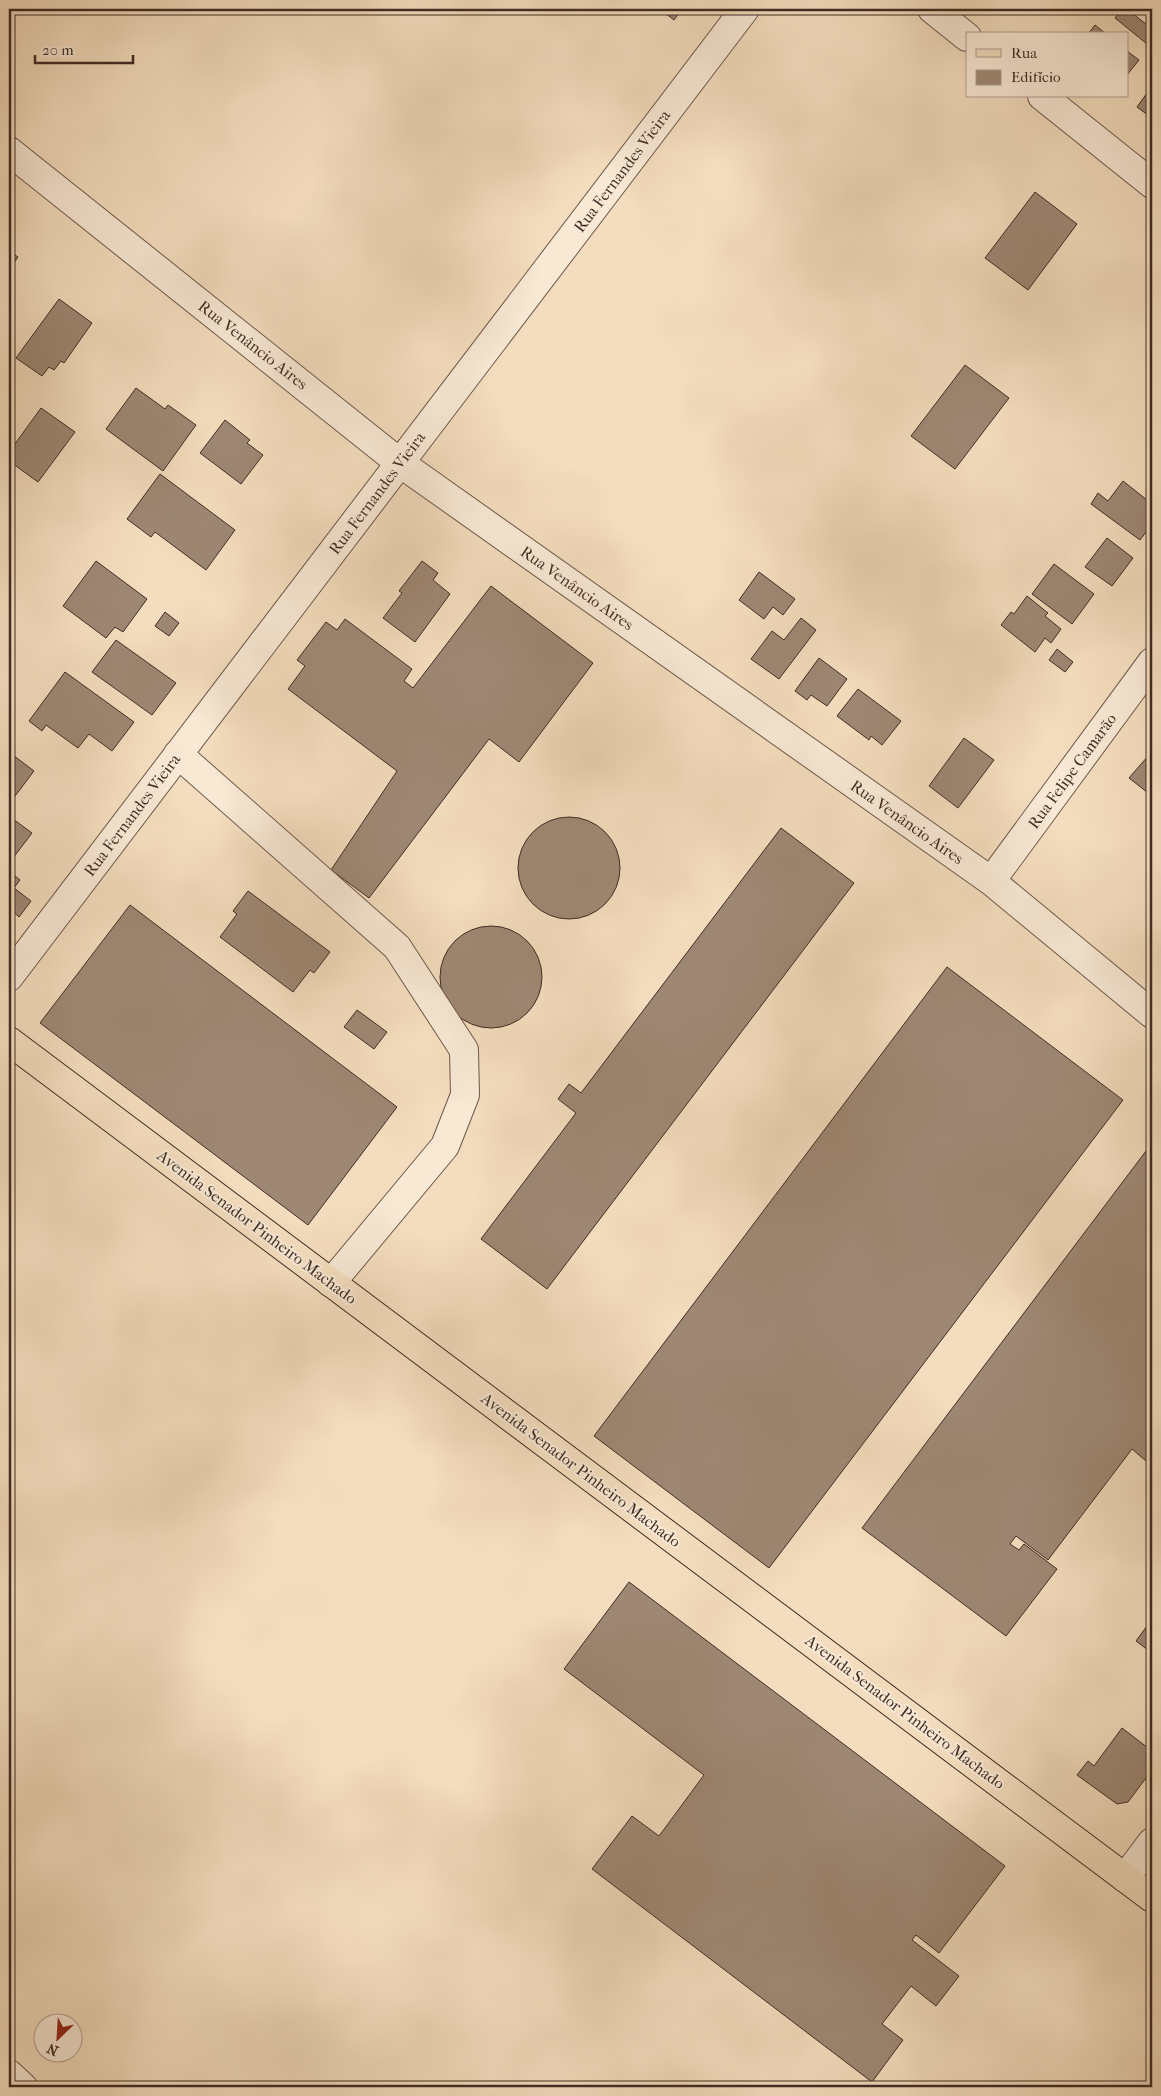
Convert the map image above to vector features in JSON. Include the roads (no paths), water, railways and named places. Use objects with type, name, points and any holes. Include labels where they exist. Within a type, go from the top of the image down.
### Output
[{"type":"main road","name":"Avenida Senador Pinheiro Machado","points":[[9,1041],[1152,1898]]},
{"type":"street","name":"Rua Fernandes Vieira","points":[[9,977],[746,9]]},
{"type":"street","points":[[932,9],[966,36]]},
{"type":"street","points":[[1044,98],[1152,184]]},
{"type":"street","name":"Rua Venâncio Aires","points":[[9,151],[400,463],[991,881],[1152,1014]]},
{"type":"street","name":"Rua Felipe Camarão","points":[[991,881],[1152,662]]},
{"type":"street","points":[[178,754],[397,947],[464,1050],[465,1096],[445,1146],[332,1283]]},
{"type":"street","points":[[1125,1878],[1152,1842]]},
{"type":"street","points":[[9,2074],[23,2087]]}]
